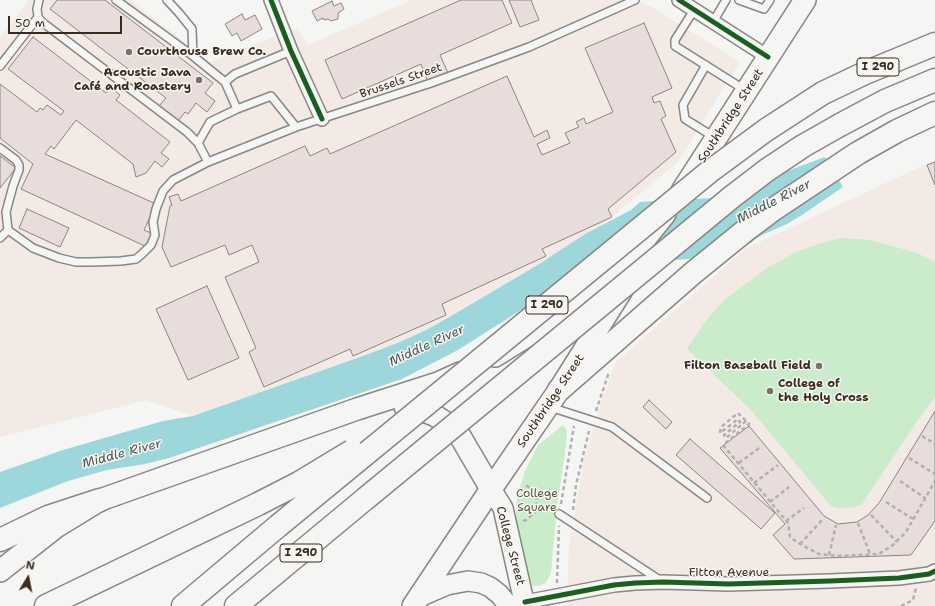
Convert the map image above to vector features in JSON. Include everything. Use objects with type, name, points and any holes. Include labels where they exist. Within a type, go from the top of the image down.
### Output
[{"type":"highway","name":"I 290","points":[[183,606],[278,526],[709,172],[766,130],[823,93],[865,73],[935,44]]},
{"type":"highway","name":"I 290","points":[[236,606],[733,196],[767,170],[803,146],[840,125],[885,101],[935,80]]},
{"type":"highway","points":[[554,398],[693,273],[774,209],[896,131],[935,113]]},
{"type":"highway","points":[[46,606],[258,504],[329,465],[430,402]]},
{"type":"highway","points":[[0,540],[48,517],[100,500]]},
{"type":"main road","name":"Southbridge Street","points":[[416,601],[554,398],[716,138],[805,0]]},
{"type":"main road","name":"Southbridge Street","points":[[357,409],[438,383],[486,361],[509,348],[572,307],[611,274],[640,245],[682,192]]},
{"type":"main road","points":[[0,571],[56,527],[100,500],[357,409],[382,407],[415,408],[434,415],[448,424],[460,436],[491,489]]},
{"type":"street","points":[[271,0],[291,51],[322,119]]},
{"type":"street","points":[[679,0],[768,57]]},
{"type":"street","name":"College Street","points":[[491,489],[503,508],[519,605]]},
{"type":"street","name":"Fitton Avenue","points":[[519,605],[614,585],[663,582],[728,584],[899,578],[928,574],[935,571]]},
{"type":"street","name":"College Street","points":[[416,601],[447,585],[468,581],[481,583],[490,587],[499,594],[519,605]]},
{"type":"lane","points":[[39,0],[37,9],[38,16],[42,22],[186,132],[198,144],[208,162]]},
{"type":"lane","points":[[116,0],[193,56],[224,82],[237,109]]},
{"type":"lane","points":[[167,0],[192,29],[193,56]]},
{"type":"lane","name":"Brussels Street","points":[[8,230],[33,248],[58,258],[76,262],[122,261],[136,259],[151,245],[155,235],[153,222],[156,209],[163,191],[173,180],[208,162],[296,127],[431,83],[529,47],[635,0]]},
{"type":"lane","points":[[713,22],[726,0]]},
{"type":"lane","points":[[743,1],[764,8],[770,0]]},
{"type":"lane","points":[[694,10],[675,40],[676,46],[747,91]]},
{"type":"lane","points":[[0,66],[38,16]]},
{"type":"lane","points":[[224,82],[235,74],[291,51]]},
{"type":"lane","points":[[706,65],[684,105],[685,119],[716,138]]},
{"type":"lane","points":[[198,144],[210,122],[237,109],[271,96],[296,127]]},
{"type":"lane","points":[[0,148],[19,164],[19,170],[6,212],[8,230],[0,238]]},
{"type":"lane","points":[[554,398],[592,421],[612,427],[707,498]]},
{"type":"lane","points":[[559,514],[663,582]]},
{"type":"path","points":[[559,514],[573,511],[576,485],[592,421],[611,367]]},
{"type":"path","points":[[746,421],[726,438],[724,435],[740,422],[738,419],[720,433],[721,427],[738,413],[746,421],[749,424],[723,444],[788,523],[790,537],[819,554],[879,554],[894,545],[906,532],[935,481]]},
{"type":"path","points":[[922,436],[935,444]]},
{"type":"path","points":[[739,464],[759,448]]},
{"type":"path","points":[[909,458],[935,474]]},
{"type":"path","points":[[754,483],[778,465]]},
{"type":"path","points":[[900,481],[925,498]]},
{"type":"path","points":[[518,522],[526,520],[535,512],[537,499],[531,489],[524,484]]},
{"type":"path","points":[[770,502],[789,487]]},
{"type":"path","points":[[886,502],[913,519]]},
{"type":"path","points":[[786,521],[804,508]]},
{"type":"path","points":[[871,516],[897,542]]},
{"type":"path","points":[[800,544],[823,519]]},
{"type":"path","points":[[858,523],[870,554]]},
{"type":"path","points":[[828,555],[836,525]]},
{"type":"shaded area","points":[[29,0],[130,0],[210,62],[296,28],[308,45],[412,0],[637,0],[652,7],[740,62],[677,163],[597,229],[428,329],[400,342],[363,356],[193,416],[146,400],[0,437],[0,38]]},
{"type":"shaded area","name":"College of the Holy Cross","points":[[935,160],[935,606],[567,606],[569,546],[583,464],[596,418],[615,363],[745,249]]},
{"type":"green space","name":"Filton Baseball Field","points":[[843,238],[869,240],[892,246],[917,253],[935,262],[935,397],[862,504],[855,507],[837,508],[830,505],[751,410],[687,349],[704,323],[724,300],[769,267],[796,252],[821,243]]},
{"type":"green space","name":"College Square","points":[[563,425],[567,431],[557,506],[551,573],[546,583],[538,586],[531,585],[516,522],[517,496],[525,471],[538,445]]},
{"type":"water","name":"Middle River","points":[[825,157],[843,187],[802,215],[787,224],[760,236],[734,254],[589,267],[458,350],[402,379],[169,458],[145,464],[107,470],[68,481],[0,508],[0,472],[63,450],[163,421],[193,416],[400,342],[451,316],[539,264],[587,233],[631,210],[640,202],[714,198]]},
{"type":"building","points":[[57,0],[105,0],[213,83],[205,93],[215,101],[207,112],[196,103],[188,114],[185,112],[178,121],[159,106],[166,98],[50,9]]},
{"type":"building","points":[[461,0],[502,0],[512,23],[440,55],[448,73],[428,82],[421,64],[342,99],[325,60]]},
{"type":"building","points":[[509,0],[531,0],[539,20],[520,27]]},
{"type":"building","points":[[332,1],[334,6],[341,3],[344,9],[338,13],[338,19],[331,21],[328,19],[324,20],[323,18],[317,21],[312,11]]},
{"type":"building","points":[[242,14],[245,20],[255,15],[262,29],[241,41],[237,33],[232,36],[225,24]]},
{"type":"building","points":[[644,23],[672,88],[652,97],[654,103],[660,101],[666,116],[661,119],[676,152],[608,209],[612,217],[542,249],[546,256],[442,304],[446,315],[353,356],[350,349],[264,387],[249,352],[256,348],[225,277],[259,262],[252,245],[229,255],[225,245],[171,267],[162,247],[170,206],[172,205],[169,197],[178,194],[181,201],[305,146],[310,156],[327,148],[330,154],[507,76],[534,137],[547,130],[550,138],[537,144],[542,155],[570,143],[565,133],[579,127],[576,122],[584,118],[586,124],[613,112],[585,48]]},
{"type":"building","points":[[33,37],[106,93],[110,87],[120,95],[116,100],[170,142],[161,153],[169,159],[162,167],[155,161],[146,173],[136,177],[133,164],[76,120],[54,149],[51,146],[45,154],[156,204],[144,230],[153,234],[147,247],[21,189],[33,164],[0,138],[0,84],[37,112],[40,108],[43,110],[47,105],[61,115],[64,111],[8,69]]},
{"type":"building","points":[[0,156],[16,168],[0,188]]},
{"type":"building","points":[[935,162],[935,185],[927,165]]},
{"type":"building","points":[[27,209],[69,228],[60,247],[19,228]]},
{"type":"building","points":[[207,286],[239,358],[188,380],[156,309]]},
{"type":"building","points":[[649,400],[672,422],[666,429],[643,407]]},
{"type":"building","points":[[935,411],[935,521],[911,555],[794,559],[773,535],[785,524],[720,448],[749,426],[824,516],[838,524],[857,522],[868,515],[879,503]]},
{"type":"building","points":[[690,439],[775,513],[761,529],[676,455]]},
{"type":"cycle path","points":[[271,0],[291,51],[322,119]]},
{"type":"cycle path","points":[[679,0],[768,57]]},
{"type":"cycle path","points":[[525,602],[614,585],[635,583],[663,582],[728,584],[830,581],[899,578],[929,574],[935,571]]},
{"type":"place","name":"Courthouse Brew Co.","points":[[129,52]]},
{"type":"place","name":"Acoustic Java Café and Roastery","points":[[199,80]]},
{"type":"place","name":"Filton Baseball Field","points":[[819,366]]},
{"type":"place","name":"College of the Holy Cross","points":[[770,391]]}]
